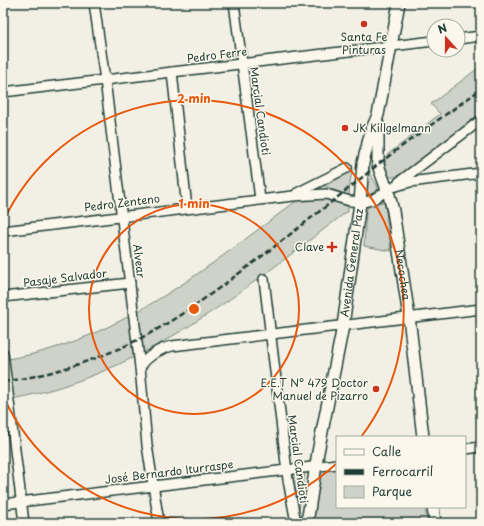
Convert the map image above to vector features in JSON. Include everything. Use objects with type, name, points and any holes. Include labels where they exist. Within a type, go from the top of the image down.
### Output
[{"type":"main road","name":"Avenida General Paz","points":[[306,523],[343,326],[360,203],[363,163],[371,131],[378,115],[399,3]]},
{"type":"main road","name":"Necochea","points":[[378,115],[378,165],[390,188],[409,317],[423,436]]},
{"type":"main road","points":[[433,508],[434,523]]},
{"type":"street","name":"Alvear","points":[[94,3],[106,80],[148,444],[159,523]]},
{"type":"street","name":"Marcial Candioti","points":[[234,3],[260,199]]},
{"type":"street","points":[[466,38],[481,36]]},
{"type":"street","name":"Pedro Ferre","points":[[3,92],[426,42]]},
{"type":"street","points":[[172,72],[187,208]]},
{"type":"street","points":[[360,203],[372,200],[390,188],[481,120]]},
{"type":"street","name":"Pedro Zenteno","points":[[293,196],[348,168]]},
{"type":"street","points":[[390,188],[424,179],[481,173]]},
{"type":"street","name":"Pedro Zenteno","points":[[3,231],[121,215],[293,196],[326,194],[360,203]]},
{"type":"street","name":"Marcial Candioti","points":[[264,279],[287,470],[296,523]]},
{"type":"street","name":"Pasaje Salvador","points":[[3,297],[130,283]]},
{"type":"street","points":[[140,367],[147,358],[156,352],[172,346],[481,309]]},
{"type":"street","points":[[3,353],[24,523]]},
{"type":"street","points":[[466,449],[481,447]]},
{"type":"street","name":"José Bernardo Iturraspe","points":[[3,504],[336,464]]},
{"type":"green space","points":[[481,66],[481,115],[404,173],[395,177],[388,177],[385,163],[387,155],[440,114],[431,104]]},
{"type":"green space","points":[[368,156],[370,174],[378,189],[372,196],[365,197]]},
{"type":"green space","points":[[353,169],[349,196],[322,185]]},
{"type":"green space","points":[[317,198],[347,206],[348,211],[230,299],[149,349],[106,370],[61,387],[12,399],[8,359],[49,350],[88,336],[126,318],[197,274],[299,199]]},
{"type":"green space","points":[[376,202],[383,202],[385,205],[391,251],[364,246],[366,211],[369,206]]},
{"type":"green space","points":[[336,467],[336,508],[425,508],[427,523],[309,523],[317,477],[330,468]]},
{"type":"green space","points":[[305,473],[298,515],[293,474]]},
{"type":"railway","points":[[3,382],[48,373],[92,360],[134,342],[174,319],[265,254],[389,156],[481,89]]},
{"type":"place","name":"Santa Fe Pinturas","points":[[364,24]]},
{"type":"place","name":"JK Killgelmann","points":[[345,128]]},
{"type":"place","name":"Clave","points":[[332,247]]},
{"type":"place","name":"E.E.T N° 479 Doctor Manuel de Pizarro","points":[[376,389]]}]
